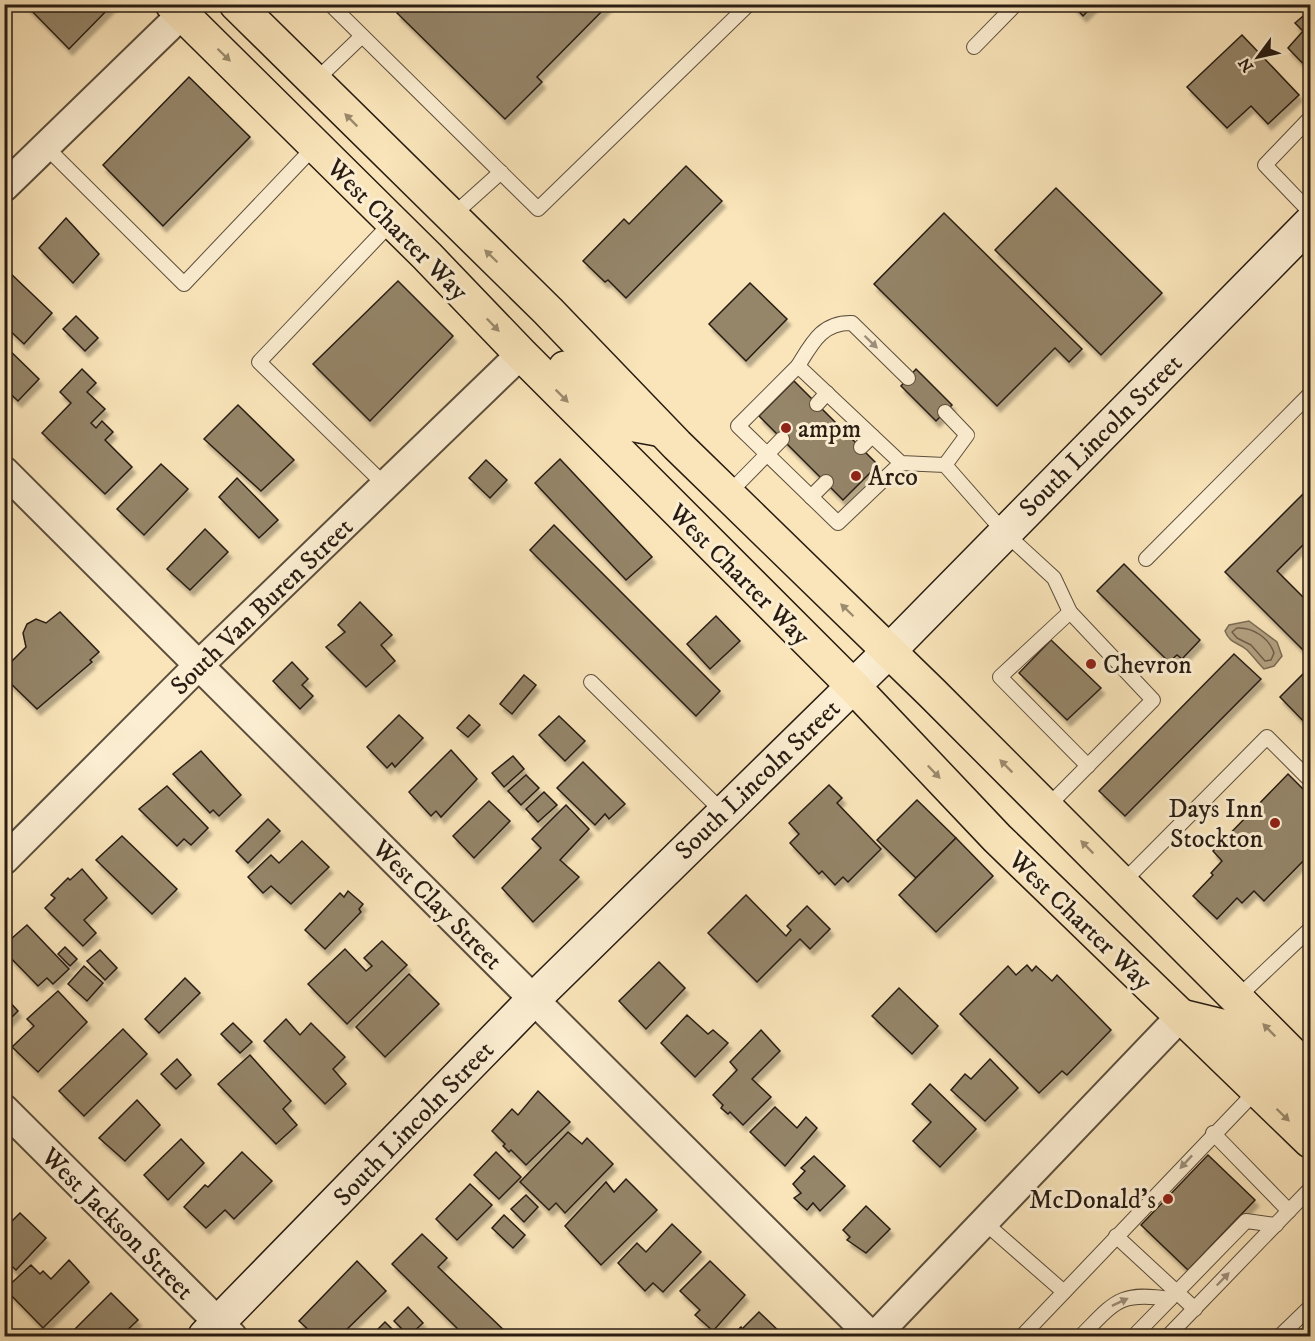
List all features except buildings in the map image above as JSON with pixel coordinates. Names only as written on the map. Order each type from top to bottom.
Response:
[{"type":"main road","name":"West Charter Way","points":[[236,4],[548,311],[661,429],[1047,807],[1311,1072]]},
{"type":"main road","points":[[177,10],[202,5],[292,89],[314,82]]},
{"type":"main road","name":"West Charter Way","points":[[177,10],[316,145],[852,687],[997,838],[1311,1142]]},
{"type":"main road","points":[[521,354],[550,354],[624,423],[661,429]]},
{"type":"main road","points":[[1181,1016],[1230,1028],[1311,1108]]},
{"type":"street","points":[[4,187],[46,147],[177,10]]},
{"type":"street","name":"South Lincoln Street","points":[[218,1332],[533,1000],[889,651],[1311,223]]},
{"type":"street","name":"South Van Buren Street","points":[[4,860],[199,665],[521,354]]},
{"type":"street","name":"West Clay Street","points":[[4,471],[873,1336]]},
{"type":"street","points":[[873,1336],[1181,1016]]},
{"type":"street","name":"West Jackson Street","points":[[4,1109],[218,1332]]},
{"type":"lane","points":[[330,4],[538,209],[749,4]]},
{"type":"lane","points":[[974,48],[1016,4]]},
{"type":"lane","points":[[314,82],[362,36]]},
{"type":"lane","points":[[1311,118],[1265,165],[1311,212]]},
{"type":"lane","points":[[46,147],[184,284],[316,145]]},
{"type":"lane","points":[[451,218],[501,172]]},
{"type":"lane","points":[[385,485],[258,362],[392,222]]},
{"type":"lane","points":[[901,463],[838,523],[738,426],[798,366],[816,337],[837,323],[852,323],[908,378]]},
{"type":"lane","points":[[798,366],[901,463],[945,465],[1004,532],[1054,578],[1070,612],[1153,700],[1047,807]]},
{"type":"lane","points":[[817,404],[827,393]]},
{"type":"lane","points":[[1146,559],[1311,394]]},
{"type":"lane","points":[[945,412],[967,435],[945,465]]},
{"type":"lane","points":[[861,447],[872,436]]},
{"type":"lane","points":[[728,494],[782,439]]},
{"type":"lane","points":[[812,497],[826,482]]},
{"type":"lane","points":[[1070,612],[1000,677],[1088,766]]},
{"type":"lane","points":[[591,682],[723,812]]},
{"type":"lane","points":[[1122,883],[1267,737],[1311,780]]},
{"type":"lane","points":[[1237,998],[1311,929]]},
{"type":"lane","points":[[1022,1336],[1213,1133],[1257,1090]]},
{"type":"lane","points":[[1213,1133],[1289,1211]]},
{"type":"lane","points":[[1168,1336],[1311,1189]]},
{"type":"lane","points":[[1134,1336],[1246,1221],[1276,1225]]},
{"type":"lane","points":[[984,1222],[1064,1292]]},
{"type":"lane","points":[[1116,1236],[1174,1295],[1195,1309]]},
{"type":"lane","points":[[1081,1336],[1116,1301],[1142,1294],[1174,1295]]},
{"type":"lane","points":[[1280,1336],[1311,1307]]},
{"type":"water","points":[[1249,621],[1277,642],[1282,656],[1274,666],[1264,669],[1244,647],[1232,641],[1227,635],[1225,631],[1229,625]]},
{"type":"place","name":"ampm","points":[[786,428]]},
{"type":"place","name":"Arco","points":[[856,476]]},
{"type":"place","name":"Chevron","points":[[1091,664]]},
{"type":"place","name":"Days Inn Stockton","points":[[1275,823]]},
{"type":"place","name":"McDonald's","points":[[1168,1199]]}]
